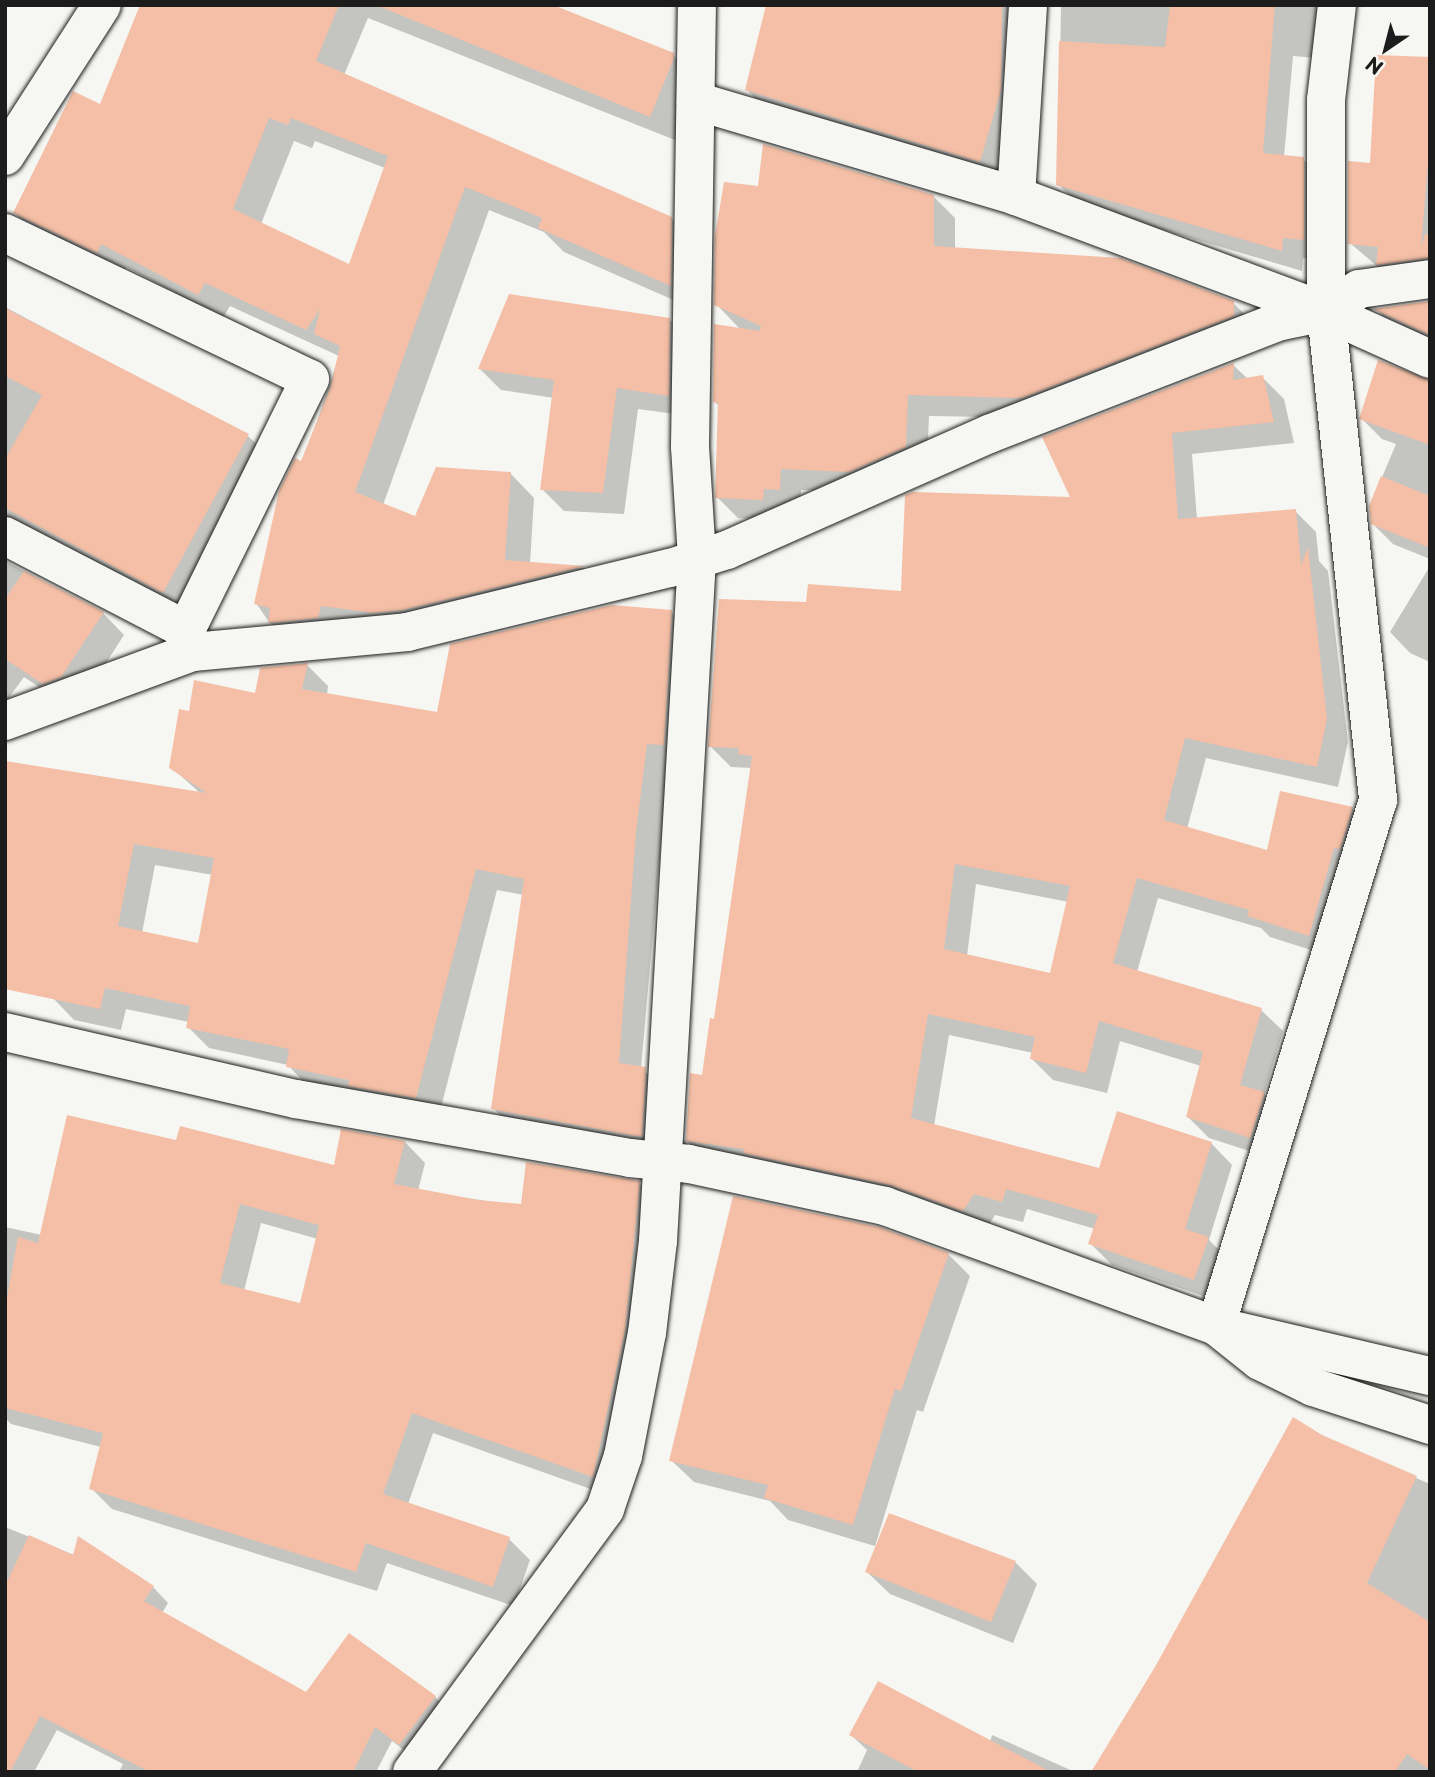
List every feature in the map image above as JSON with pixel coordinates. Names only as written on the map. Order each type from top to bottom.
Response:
[{"type":"street","points":[[5,156],[102,5]]},
{"type":"street","points":[[412,1772],[605,1509],[624,1455],[647,1333],[663,1162],[696,558],[690,446],[697,5]]},
{"type":"street","points":[[1016,196],[1028,5]]},
{"type":"street","points":[[1216,1326],[1378,800],[1326,312],[1326,100],[1337,5]]},
{"type":"street","points":[[696,101],[1016,196],[1326,312],[1430,359]]},
{"type":"street","points":[[5,233],[310,379],[190,641]]},
{"type":"street","points":[[5,721],[190,641],[407,632],[727,550],[989,433],[1282,321],[1326,312],[1359,289],[1430,279]]},
{"type":"street","points":[[5,536],[190,641]]},
{"type":"street","points":[[5,1032],[296,1099],[663,1162],[885,1206],[1216,1326],[1430,1376]]},
{"type":"street","points":[[1216,1326],[1260,1361],[1313,1387],[1430,1425]]},
{"type":"building","points":[[140,5],[339,5],[316,61],[672,217],[671,286],[538,228],[542,218],[465,187],[355,492],[415,516],[436,467],[511,472],[505,560],[585,566],[403,610],[375,613],[321,606],[318,618],[268,623],[270,608],[254,604],[279,491],[295,458],[301,461],[330,389],[340,346],[314,334],[320,309],[306,330],[205,283],[198,295],[101,244],[97,253],[13,213],[73,91],[100,104]],"holes":[[[269,118],[288,125],[291,118],[388,156],[349,264],[233,209]]]},
{"type":"building","points":[[376,5],[553,5],[674,53],[674,58],[650,117]]},
{"type":"building","points":[[766,5],[1002,5],[1001,90],[980,162],[745,90]]},
{"type":"building","points":[[1170,5],[1275,5],[1263,153],[1304,157],[1304,240],[1283,238],[1282,251],[1056,185],[1059,41],[1165,47]]},
{"type":"building","points":[[1376,55],[1430,57],[1429,151],[1421,247],[1425,234],[1430,235],[1430,258],[1376,265],[1378,247],[1348,244],[1348,161],[1370,163]]},
{"type":"building","points":[[763,144],[934,195],[934,246],[1120,258],[1234,301],[1234,316],[1022,398],[908,395],[906,447],[849,472],[781,469],[780,490],[764,489],[763,500],[715,498],[718,403],[713,402],[714,324],[760,331],[761,326],[714,305],[715,236],[724,182],[758,186]]},
{"type":"building","points":[[509,294],[670,318],[669,396],[617,388],[603,493],[540,490],[554,380],[478,369]]},
{"type":"building","points":[[1430,301],[1430,335],[1373,309]]},
{"type":"building","points":[[5,308],[249,434],[163,593],[5,508],[5,459],[42,395],[5,376]]},
{"type":"building","points":[[1378,360],[1430,380],[1430,445],[1359,419]]},
{"type":"building","points":[[1234,363],[1233,380],[1263,375],[1274,422],[1172,433],[1178,519],[1296,509],[1301,565],[1308,547],[1327,719],[1317,767],[1185,738],[1164,820],[1267,850],[1280,791],[1353,807],[1340,849],[1334,848],[1309,936],[1247,916],[1249,910],[1137,878],[1113,963],[1262,1008],[1240,1085],[1265,1092],[1250,1138],[1186,1117],[1203,1052],[1099,1021],[1086,1073],[1030,1059],[1035,1037],[928,1014],[911,1118],[1099,1168],[1117,1111],[1212,1142],[1185,1229],[1209,1237],[1194,1280],[1088,1244],[1098,1215],[1006,1189],[1002,1202],[974,1194],[963,1211],[890,1185],[743,1153],[744,1149],[686,1141],[690,1073],[702,1075],[710,1018],[714,1019],[752,756],[738,754],[739,748],[708,747],[719,599],[806,602],[808,584],[901,591],[905,495],[913,492],[1070,497],[1042,437]],"holes":[[[955,864],[1070,886],[1050,973],[944,949]]]},
{"type":"building","points":[[1381,476],[1430,496],[1430,548],[1371,524],[1369,506]]},
{"type":"building","points":[[24,571],[104,612],[61,677],[43,684],[5,659],[5,599]]},
{"type":"building","points":[[612,605],[672,610],[664,745],[647,744],[636,832],[619,1063],[646,1067],[642,1137],[491,1109],[524,879],[476,869],[416,1098],[348,1086],[349,1080],[286,1067],[289,1049],[186,1028],[190,1006],[105,988],[100,1009],[5,989],[5,761],[207,793],[169,768],[179,709],[189,711],[194,680],[255,693],[260,668],[308,663],[302,689],[437,712],[450,644]],"holes":[[[134,844],[214,858],[198,943],[118,926]]]},
{"type":"building","points":[[67,1115],[176,1140],[180,1126],[334,1165],[341,1129],[405,1141],[394,1184],[478,1200],[521,1204],[526,1162],[640,1181],[625,1330],[593,1477],[412,1413],[383,1494],[510,1537],[493,1587],[366,1543],[356,1572],[89,1489],[103,1433],[5,1408],[5,1309],[18,1237],[38,1243]],"holes":[[[240,1204],[319,1225],[300,1303],[220,1283]]]},
{"type":"building","points":[[733,1196],[879,1227],[949,1253],[901,1391],[895,1389],[853,1525],[764,1498],[768,1485],[669,1461]]},
{"type":"building","points":[[1293,1417],[1322,1435],[1417,1476],[1367,1583],[1430,1622],[1430,1770],[1407,1754],[1395,1772],[1091,1772],[1155,1667]]},
{"type":"building","points":[[889,1513],[1016,1561],[991,1622],[865,1572]]},
{"type":"building","points":[[29,1535],[73,1555],[78,1536],[154,1586],[144,1601],[306,1692],[349,1633],[436,1696],[399,1745],[375,1727],[353,1772],[150,1772],[40,1716],[10,1772],[5,1772],[5,1586]]},
{"type":"building","points":[[878,1681],[1051,1772],[918,1772],[849,1735]]}]
